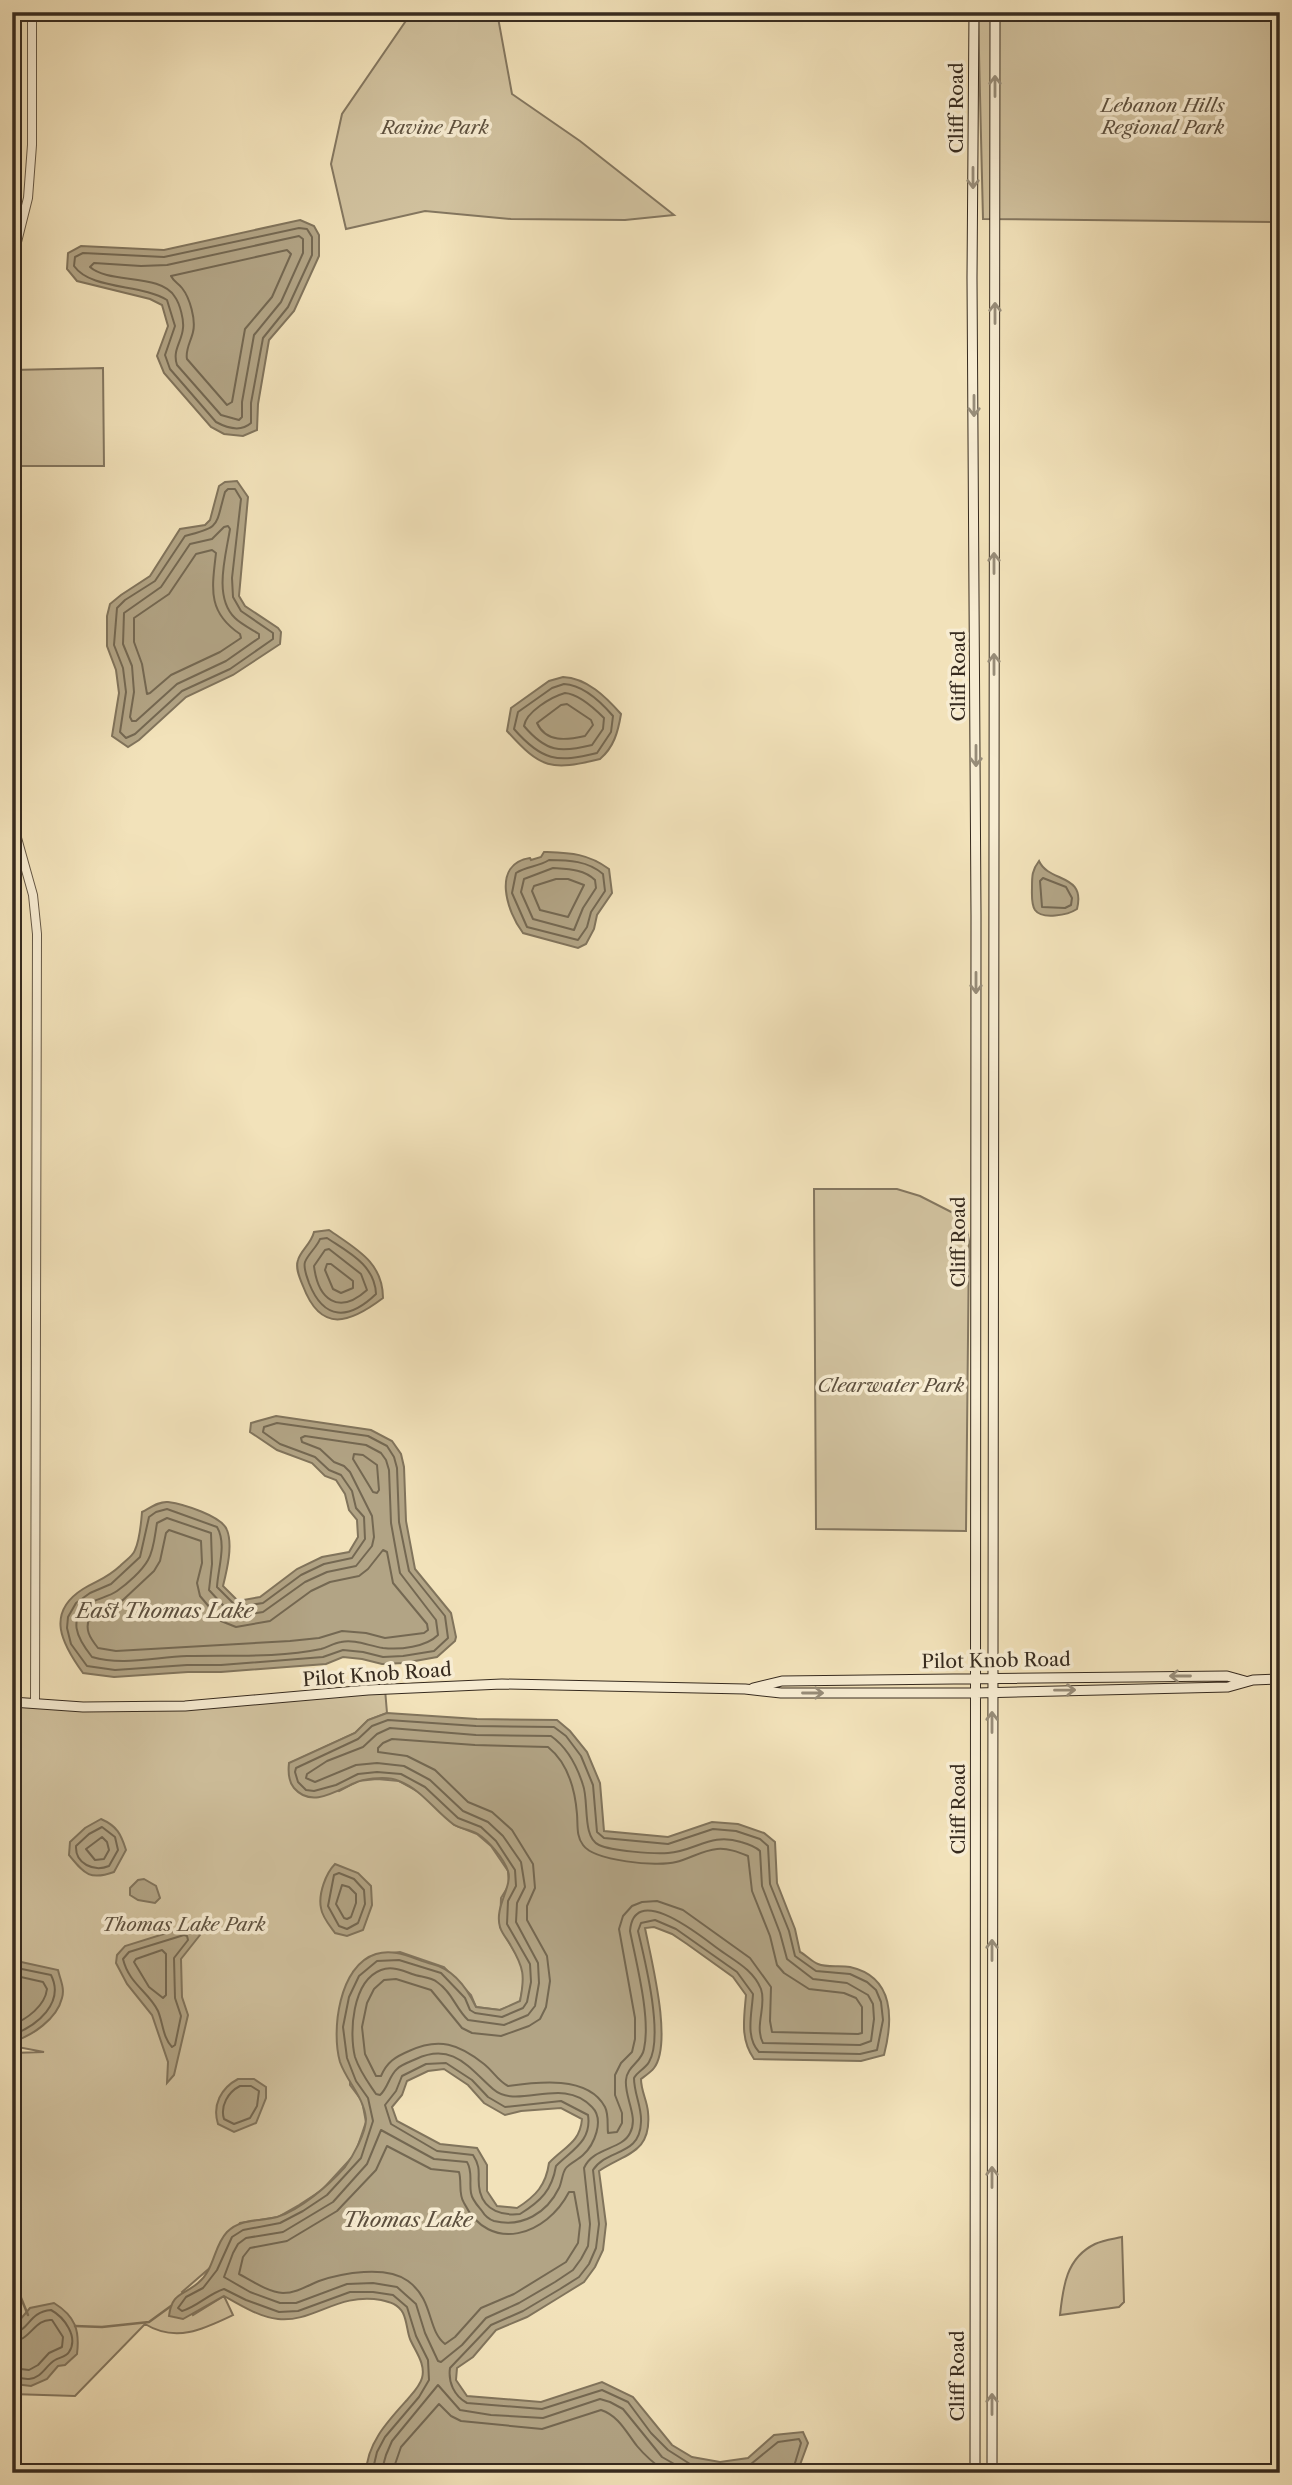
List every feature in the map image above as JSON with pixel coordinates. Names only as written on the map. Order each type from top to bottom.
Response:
[{"type":"main road","name":"Cliff Road","points":[[974,12],[972,278],[976,915],[975,2473]]},
{"type":"main road","name":"Cliff Road","points":[[992,2473],[995,12]]},
{"type":"main road","name":"Pilot Knob Road","points":[[745,1689],[782,1681],[992,1677],[1227,1676],[1248,1682]]},
{"type":"main road","name":"Pilot Knob Road","points":[[12,1702],[83,1707],[185,1706],[368,1690],[502,1684],[745,1689],[781,1693],[976,1693],[1228,1687],[1280,1679]]},
{"type":"street","points":[[12,262],[28,198],[32,145],[32,12]]},
{"type":"street","points":[[12,820],[31,884],[37,934],[35,1703]]},
{"type":"green space","name":"Ravine Park","points":[[412,12],[497,12],[512,94],[580,141],[674,215],[625,220],[511,219],[425,211],[346,229],[331,164],[342,114]]},
{"type":"green space","name":"Lebanon Hills Regional Park","points":[[978,12],[1280,12],[1280,222],[983,219]]},
{"type":"green space","points":[[103,368],[104,466],[12,466],[12,370]]},
{"type":"green space","name":"Clearwater Park","points":[[814,1189],[897,1189],[920,1196],[965,1219],[969,1241],[966,1531],[816,1529]]},
{"type":"green space","name":"Thomas Lake Park","points":[[385,1689],[387,1713],[368,1720],[355,1733],[290,1763],[339,1791],[358,1781],[399,1781],[421,1793],[454,1825],[477,1834],[491,1846],[508,1871],[509,1885],[501,1898],[500,1927],[523,1966],[524,1981],[520,2002],[500,2010],[476,2007],[471,1995],[444,1967],[400,1952],[374,1955],[353,1972],[350,2085],[362,2101],[366,2122],[355,2154],[322,2190],[299,2205],[278,2217],[240,2223],[212,2266],[182,2292],[193,2315],[224,2296],[233,2315],[190,2332],[168,2333],[145,2324],[75,2396],[12,2394],[12,2319],[21,2302],[14,2311],[12,2053],[44,2052],[12,2046],[12,1702],[111,1707]]},
{"type":"green space","points":[[1122,2237],[1124,2302],[1119,2307],[1060,2315],[1068,2274],[1078,2257],[1095,2244]]},
{"type":"water","points":[[300,220],[314,226],[319,235],[319,256],[294,311],[269,340],[258,404],[257,430],[243,436],[224,434],[211,427],[164,373],[157,356],[168,326],[162,305],[150,299],[77,281],[67,269],[68,253],[81,246],[164,250]]},
{"type":"water","points":[[237,481],[248,497],[239,596],[245,606],[278,628],[281,632],[280,644],[233,675],[186,697],[128,747],[112,736],[119,693],[116,670],[107,646],[107,616],[110,604],[150,576],[180,529],[205,525],[210,520],[219,486],[225,482]]},
{"type":"water","points":[[563,677],[588,685],[621,714],[615,739],[600,759],[570,765],[548,764],[529,753],[507,731],[511,708],[549,681]]},
{"type":"water","points":[[544,852],[586,857],[609,869],[612,893],[597,915],[594,929],[586,944],[578,948],[523,933],[508,902],[506,879],[510,869],[518,862],[541,857]]},
{"type":"water","points":[[1039,861],[1050,873],[1072,884],[1076,889],[1077,909],[1062,915],[1049,916],[1035,910],[1032,876]]},
{"type":"water","points":[[329,1230],[366,1258],[373,1266],[382,1286],[383,1298],[348,1318],[337,1319],[318,1312],[310,1301],[297,1270],[299,1256],[314,1232]]},
{"type":"water","name":"East Thomas Lake","points":[[276,1416],[371,1430],[392,1441],[401,1454],[404,1467],[406,1521],[415,1569],[451,1613],[455,1641],[437,1657],[404,1663],[382,1664],[343,1657],[326,1664],[221,1672],[114,1677],[83,1673],[64,1640],[61,1618],[64,1608],[71,1598],[110,1574],[133,1554],[137,1546],[142,1512],[155,1505],[168,1502],[183,1505],[224,1525],[229,1536],[229,1550],[223,1586],[238,1601],[260,1597],[297,1569],[322,1557],[349,1552],[358,1537],[357,1520],[349,1510],[345,1494],[336,1480],[325,1476],[312,1463],[277,1450],[250,1432],[251,1423]]},
{"type":"water","name":"Thomas Lake","points":[[387,1713],[477,1719],[557,1720],[587,1752],[600,1783],[604,1831],[668,1837],[712,1822],[738,1824],[764,1833],[775,1842],[777,1883],[795,1929],[800,1952],[822,1965],[850,1967],[865,1972],[876,1980],[883,1990],[889,2014],[884,2055],[861,2061],[754,2059],[745,2036],[746,1995],[733,1977],[672,1934],[654,1927],[645,1928],[659,2000],[659,2056],[654,2068],[641,2079],[648,2112],[646,2136],[635,2150],[599,2171],[606,2224],[603,2250],[584,2282],[527,2317],[496,2330],[473,2357],[457,2368],[456,2380],[467,2396],[541,2402],[602,2382],[633,2397],[672,2445],[692,2457],[720,2462],[748,2458],[774,2435],[803,2432],[808,2443],[797,2473],[366,2473],[374,2442],[416,2390],[423,2373],[399,2307],[381,2300],[352,2300],[303,2317],[278,2319],[257,2313],[224,2296],[183,2319],[169,2316],[176,2298],[204,2277],[227,2232],[244,2222],[286,2214],[304,2203],[345,2167],[355,2151],[364,2131],[365,2111],[340,2062],[337,2034],[341,2000],[346,1985],[363,1961],[376,1954],[391,1952],[440,1967],[458,1980],[476,2007],[500,2010],[520,2001],[523,1985],[521,1966],[501,1930],[499,1919],[508,1883],[508,1871],[487,1841],[475,1832],[453,1824],[414,1790],[395,1779],[361,1781],[317,1797],[301,1794],[292,1785],[289,1763],[355,1733],[368,1720]],"holes":[[[444,2069],[468,2085],[484,2103],[505,2115],[561,2108],[582,2119],[575,2139],[549,2163],[539,2189],[517,2208],[497,2206],[487,2191],[487,2165],[477,2148],[440,2144],[397,2121],[392,2107],[402,2095],[407,2081],[428,2071]]]},
{"type":"water","points":[[101,1819],[118,1831],[126,1850],[114,1872],[99,1876],[83,1871],[69,1855],[70,1842],[85,1828]]},
{"type":"water","points":[[335,1864],[358,1873],[371,1886],[372,1905],[363,1930],[347,1936],[335,1933],[321,1908],[324,1884]]},
{"type":"water","points":[[144,1879],[156,1886],[160,1898],[155,1903],[138,1900],[130,1895],[130,1888],[138,1880]]},
{"type":"water","points":[[186,1927],[197,1929],[200,1935],[181,1959],[182,1997],[188,2015],[174,2075],[167,2083],[168,2062],[152,2015],[127,1984],[116,1963],[117,1955],[125,1946]]},
{"type":"water","points":[[12,1960],[58,1970],[63,1991],[59,2006],[49,2020],[28,2036],[12,2042]]},
{"type":"water","points":[[238,2079],[254,2079],[266,2087],[266,2098],[256,2123],[234,2132],[218,2124],[216,2110],[223,2092]]},
{"type":"water","points":[[54,2303],[67,2313],[74,2324],[78,2338],[77,2354],[65,2365],[58,2366],[47,2379],[31,2386],[15,2384],[12,2372],[12,2329],[30,2308]]},
{"type":"waterway","points":[[12,2276],[28,2315]]},
{"type":"waterway","points":[[75,2326],[102,2327],[149,2322],[171,2306]]}]
